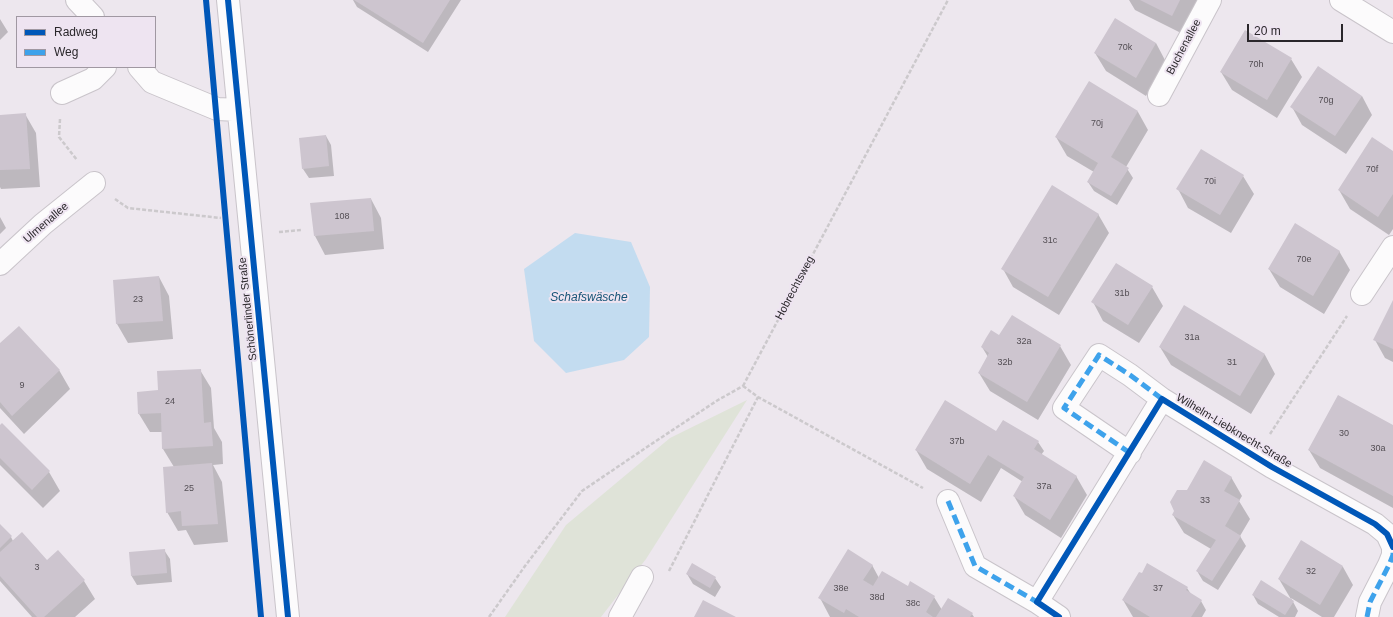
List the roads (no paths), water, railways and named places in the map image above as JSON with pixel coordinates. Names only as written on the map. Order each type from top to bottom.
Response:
[{"type":"street","points":[[77,0],[92,16]]},
{"type":"street","name":"Schönerlinder Straße","points":[[228,0],[288,617]]},
{"type":"street","name":"Buchenallee","points":[[1159,95],[1210,0]]},
{"type":"street","points":[[1340,0],[1393,32]]},
{"type":"street","points":[[62,93],[93,79],[104,68]]},
{"type":"street","points":[[140,68],[152,82],[216,109],[239,110]]},
{"type":"street","name":"Ulmenallee","points":[[0,264],[43,224],[94,183]]},
{"type":"street","points":[[1362,294],[1393,247]]},
{"type":"street","name":"Wilhelm-Liebknecht-Straße","points":[[1130,453],[1064,408],[1099,355],[1130,375],[1162,399],[1255,456],[1375,524],[1387,534],[1393,548],[1393,555],[1370,602],[1367,617]]},
{"type":"street","name":"Wilhelm-Liebknecht-Straße","points":[[1037,602],[1162,399]]},
{"type":"street","points":[[948,501],[975,566],[1037,602],[1059,617]]},
{"type":"street","points":[[620,617],[642,576]]},
{"type":"water","name":"Schafswäsche","points":[[575,233],[631,242],[650,287],[649,337],[624,360],[566,373],[534,341],[524,269]]}]
